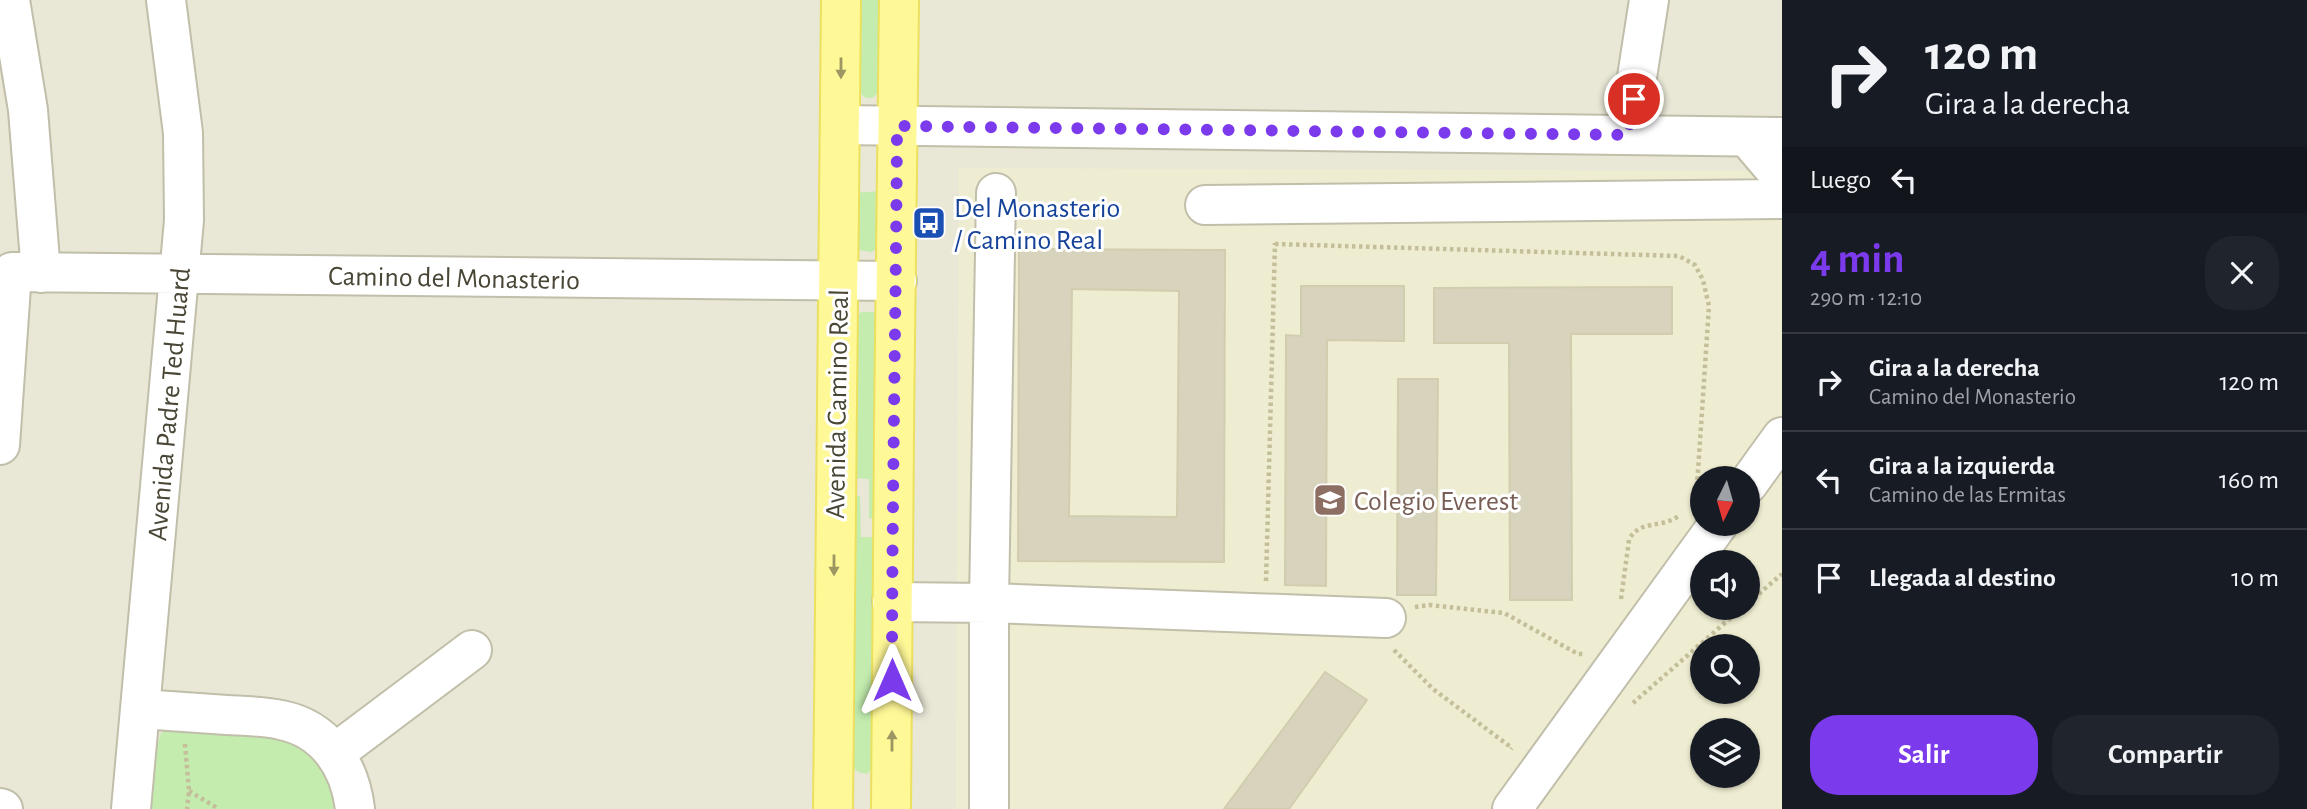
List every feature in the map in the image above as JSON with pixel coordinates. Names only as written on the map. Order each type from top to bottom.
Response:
[{"type":"main road","name":"Avenida Camino Real","points":[[833,809],[841,0]]},
{"type":"main road","name":"Avenida Camino Real","points":[[891,809],[891,526],[897,281],[899,0]]},
{"type":"street","points":[[0,445],[27,273],[28,110],[10,0]]},
{"type":"street","name":"Avenida Padre Ted Huard","points":[[131,809],[184,209],[183,133],[166,0]]},
{"type":"street","points":[[1628,135],[1649,0]]},
{"type":"street","points":[[840,125],[1764,137],[1782,178]]},
{"type":"street","points":[[989,809],[989,603],[996,192]]},
{"type":"street","points":[[1205,205],[1782,199]]},
{"type":"street","name":"Camino del Monasterio","points":[[27,273],[897,281]]},
{"type":"street","points":[[1760,467],[1782,437]]},
{"type":"street","points":[[1512,809],[1690,535]]},
{"type":"street","points":[[892,602],[989,603],[1386,618]]},
{"type":"street","points":[[335,753],[472,650]]},
{"type":"street","points":[[141,709],[280,719],[307,729],[335,753],[346,771],[353,791],[355,809]]},
{"type":"path","points":[[1265,613],[1276,204]]},
{"type":"path","points":[[1275,244],[1679,256],[1695,265],[1703,281],[1709,306],[1698,466]]},
{"type":"path","points":[[1619,607],[1632,533],[1642,526],[1672,521],[1685,509]]},
{"type":"path","points":[[1760,592],[1782,573]]},
{"type":"path","points":[[1505,758],[1512,748],[1433,689],[1394,652],[1386,618],[1429,605],[1504,613],[1578,654],[1593,651]]},
{"type":"path","points":[[181,712],[189,791],[187,809]]},
{"type":"path","points":[[189,791],[219,809]]},
{"type":"shaded area","points":[[0,0],[1782,0],[1782,809],[0,809]]},
{"type":"shaded area","name":"Colegio Everest","points":[[959,168],[1782,171],[1782,809],[956,809]]},
{"type":"green space","points":[[858,0],[881,0],[881,91],[872,98],[866,98],[857,91]]},
{"type":"green space","points":[[880,191],[880,245],[872,252],[859,250],[856,244],[855,193]]},
{"type":"green space","points":[[861,312],[873,312],[880,319],[877,519],[869,518],[869,479],[854,478],[855,318]]},
{"type":"green space","points":[[853,496],[860,496],[861,537],[877,537],[874,767],[867,774],[858,772],[852,766]]},
{"type":"green space","points":[[175,724],[262,730],[302,743],[319,755],[333,772],[338,785],[341,809],[149,809],[154,756],[161,733]]},
{"type":"building","points":[[1019,249],[1225,250],[1224,562],[1018,561]],"holes":[[[1072,289],[1179,291],[1177,517],[1069,516]]]},
{"type":"building","points":[[1301,286],[1404,286],[1404,341],[1327,340],[1326,586],[1285,585],[1286,335],[1301,336]]},
{"type":"building","points":[[1672,287],[1672,334],[1571,334],[1572,600],[1510,600],[1509,343],[1434,343],[1434,288]]},
{"type":"building","points":[[1398,379],[1438,379],[1436,595],[1397,595]]},
{"type":"building","points":[[1325,672],[1367,700],[1289,809],[1224,809]]},
{"type":"place","name":"Del Monasterio / Camino Real","points":[[929,223]]},
{"type":"place","name":"Colegio Everest","points":[[1330,500]]},
{"type":"route","points":[[892,680],[891,526],[897,281],[897,126],[1628,135],[1634,99]]}]
